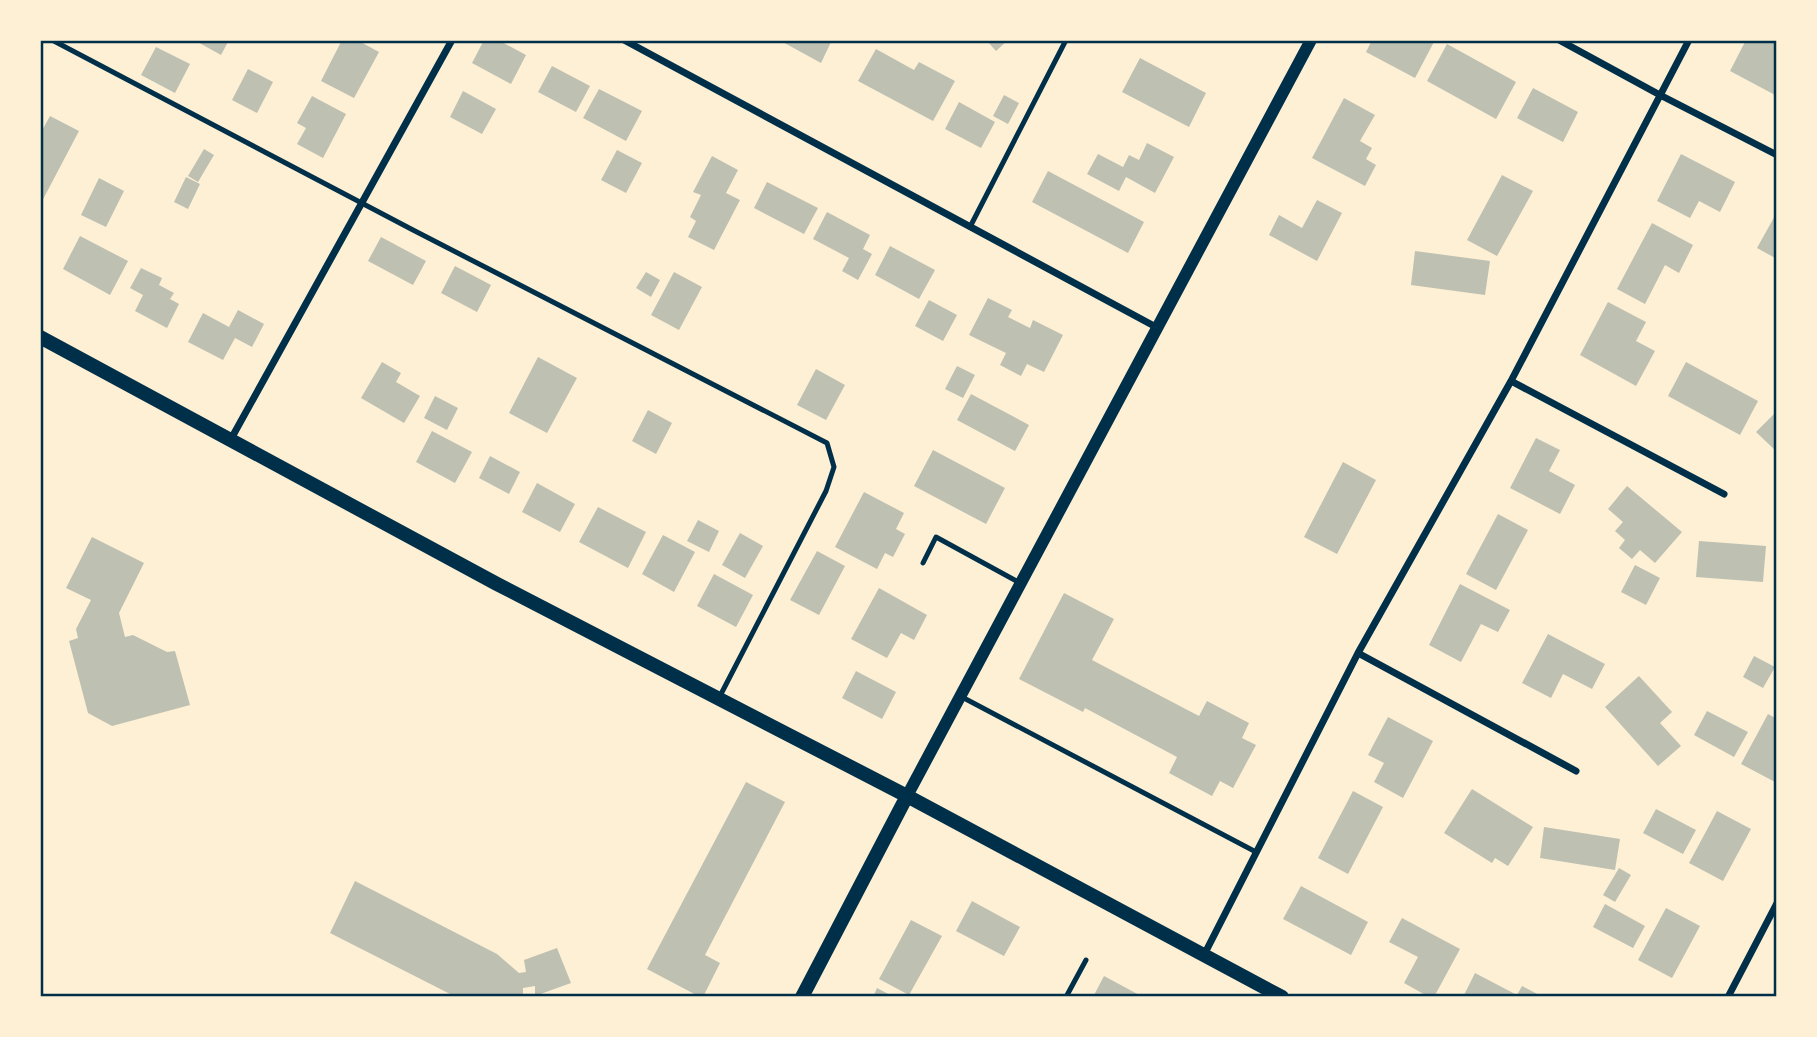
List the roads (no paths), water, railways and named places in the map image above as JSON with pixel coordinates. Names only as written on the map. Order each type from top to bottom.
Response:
[{"type":"main road","points":[[40,337],[497,584],[907,796],[1282,997]]},
{"type":"main road","points":[[802,997],[907,796]]},
{"type":"street","points":[[231,439],[452,40]]},
{"type":"street","points":[[624,40],[1156,327]]},
{"type":"street","points":[[907,796],[1311,40]]},
{"type":"street","points":[[1559,40],[1777,155]]},
{"type":"street","points":[[1203,955],[1358,653],[1511,381],[1689,40]]},
{"type":"street","points":[[1511,381],[1724,494]]},
{"type":"street","points":[[1358,653],[1576,771]]},
{"type":"street","points":[[1728,997],[1777,903]]},
{"type":"lane","points":[[52,40],[827,443],[834,467],[826,491],[718,699]]},
{"type":"lane","points":[[970,227],[1066,40]]},
{"type":"lane","points":[[923,563],[936,537],[1020,583]]},
{"type":"lane","points":[[960,696],[1256,852]]},
{"type":"lane","points":[[1066,997],[1086,960]]}]
